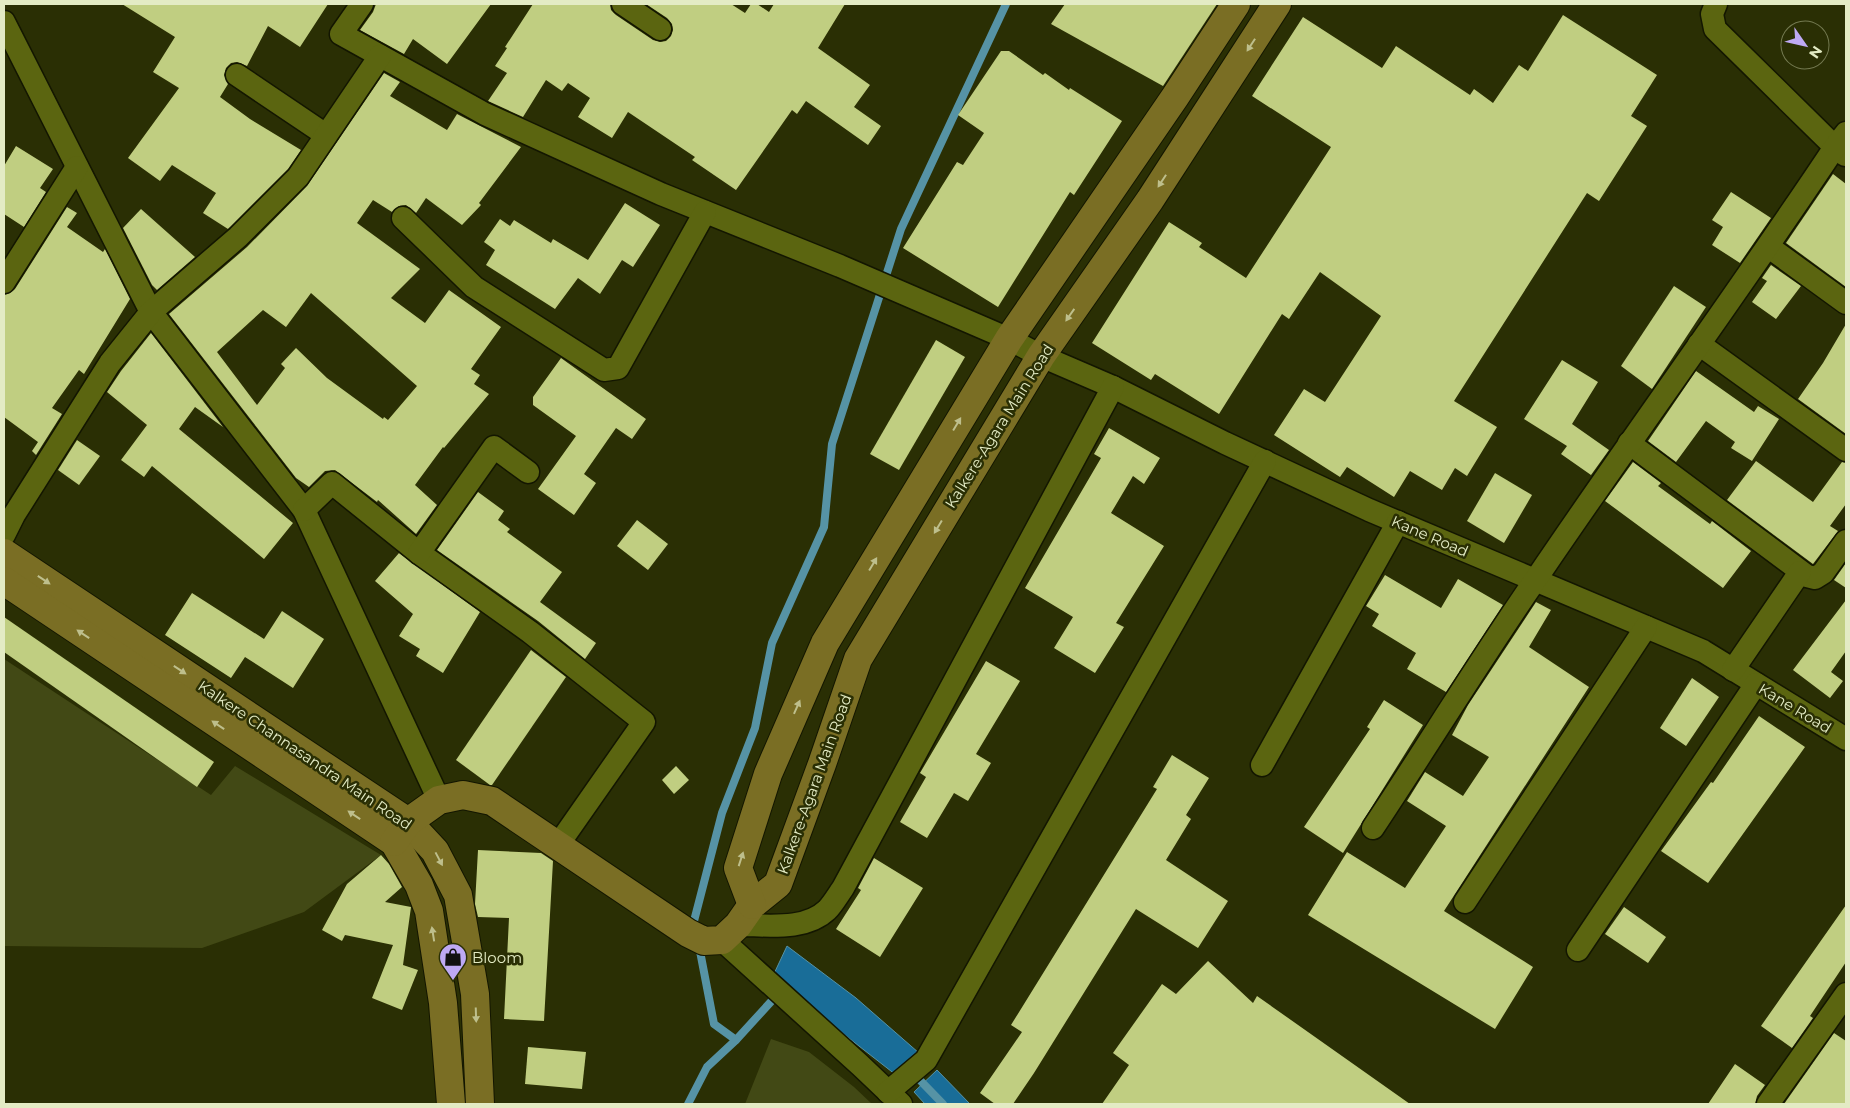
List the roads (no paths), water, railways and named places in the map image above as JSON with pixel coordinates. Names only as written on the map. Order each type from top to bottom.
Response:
[{"type":"street","name":"Kane Road","points":[[362,4],[340,34],[485,114],[652,190],[840,266],[1009,339],[1041,356],[1113,387],[1265,461],[1398,522],[1703,651],[1846,739]]},
{"type":"street","points":[[622,4],[660,29]]},
{"type":"street","points":[[721,929],[768,774],[825,643],[1009,339],[1175,97],[1236,4]]},
{"type":"street","name":"Kalkere-Agara Main Road","points":[[721,929],[778,884],[858,659],[1041,356],[1150,200],[1278,4]]},
{"type":"street","points":[[1373,828],[1535,580],[1699,344],[1842,145],[1715,29],[1712,14],[1716,4]]},
{"type":"street","points":[[4,22],[151,312],[304,510],[439,800]]},
{"type":"street","points":[[4,534],[14,515],[110,363],[151,312],[238,237],[298,177],[380,56]]},
{"type":"street","points":[[238,75],[326,134]]},
{"type":"street","points":[[4,282],[77,167]]},
{"type":"street","points":[[403,218],[474,287],[604,370],[618,368],[705,212]]},
{"type":"street","points":[[1769,247],[1846,303]]},
{"type":"street","points":[[1699,344],[1846,450]]},
{"type":"street","points":[[721,929],[788,925],[813,921],[828,909],[843,888],[1113,387]]},
{"type":"street","points":[[1630,443],[1800,572],[1815,578],[1822,573],[1846,541]]},
{"type":"street","points":[[419,553],[494,447],[528,472]]},
{"type":"street","points":[[451,1104],[443,1003],[429,911],[401,832],[439,800],[463,795],[492,801],[558,845],[721,929],[860,1065],[898,1092],[926,1060],[1265,461]]},
{"type":"street","points":[[304,510],[332,483],[419,553],[530,632],[644,722],[558,845]]},
{"type":"street","points":[[1262,766],[1398,522]]},
{"type":"street","name":"Kalkere Channasandra Main Road","points":[[4,553],[401,832]]},
{"type":"street","points":[[1733,670],[1800,572]]},
{"type":"street","name":"Kalkere Channasandra Main Road","points":[[4,581],[401,832],[435,851],[458,895],[475,994],[480,1104]]},
{"type":"street","points":[[1465,902],[1646,627]]},
{"type":"street","points":[[1578,950],[1756,684]]},
{"type":"street","points":[[1768,1104],[1846,994]]},
{"type":"water","points":[[787,946],[856,998],[919,1053],[896,1075],[772,978]]},
{"type":"water","points":[[937,1070],[970,1104],[925,1104],[914,1092]]},
{"type":"waterway","points":[[696,930],[694,921],[722,813],[755,728],[772,643],[824,527],[832,444],[901,229],[1006,4]]},
{"type":"waterway","points":[[699,946],[714,1024],[736,1040]]},
{"type":"waterway","points":[[688,1104],[707,1067],[736,1040],[778,994]]},
{"type":"waterway","points":[[913,1073],[943,1104]]},
{"type":"place","name":"Bloom","points":[[453,981]]}]
